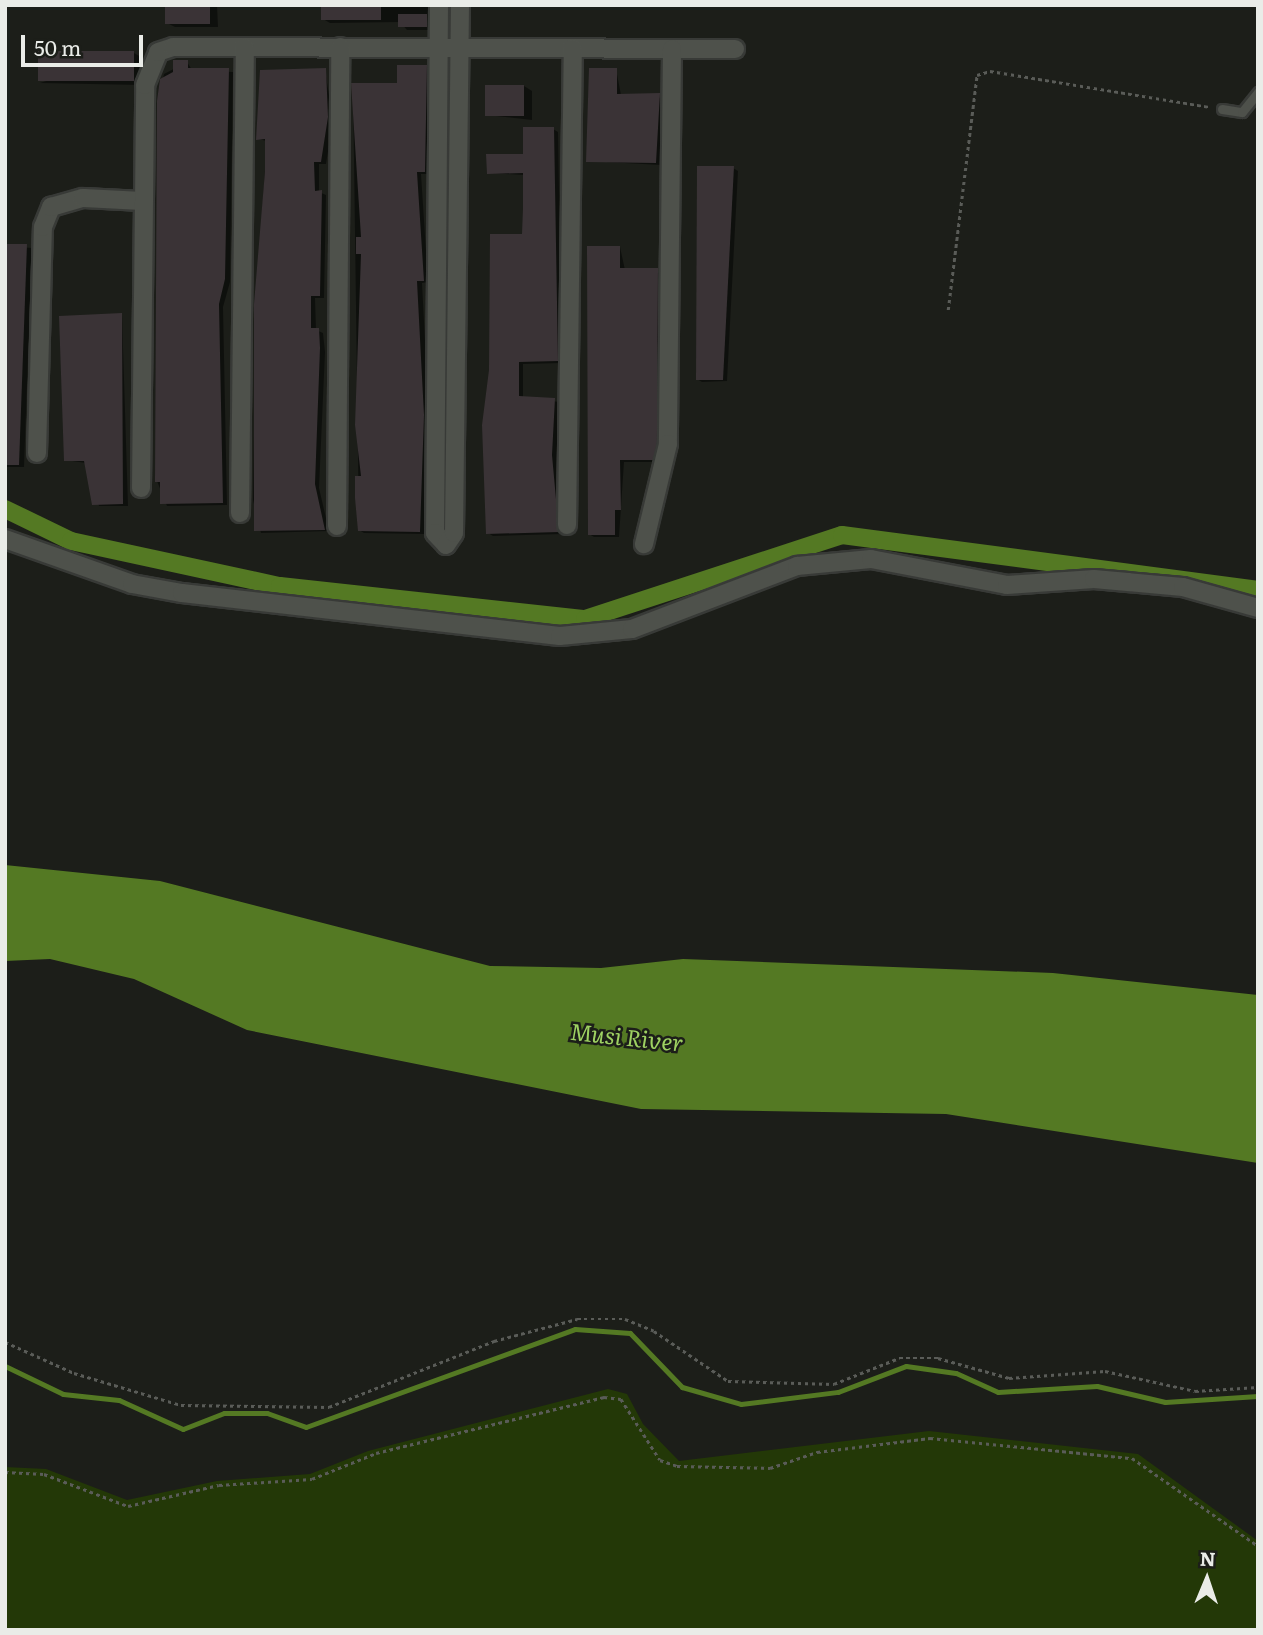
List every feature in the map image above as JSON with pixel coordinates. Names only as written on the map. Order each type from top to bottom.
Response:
[{"type":"street","points":[[439,5],[435,533],[446,545],[454,533],[460,5]]},
{"type":"street","points":[[141,488],[143,201],[149,63],[173,47],[735,50]]},
{"type":"street","points":[[240,513],[244,47]]},
{"type":"street","points":[[337,526],[340,47]]},
{"type":"street","points":[[567,525],[573,48]]},
{"type":"street","points":[[644,544],[668,444],[673,49]]},
{"type":"street","points":[[37,453],[43,227],[51,207],[75,198],[143,201]]},
{"type":"street","points":[[5,539],[132,584],[183,593],[560,636],[632,629],[797,566],[871,559],[1007,585],[1094,579],[1183,587],[1258,608]]},
{"type":"lane","points":[[1222,109],[1242,112],[1258,92]]},
{"type":"path","points":[[948,310],[977,75],[990,71],[1222,109]]},
{"type":"path","points":[[5,1342],[74,1373],[200,1406],[330,1407],[494,1340],[577,1319],[625,1320],[654,1331],[728,1381],[834,1384],[900,1358],[938,1358],[1009,1378],[1105,1371],[1195,1391],[1258,1387]]},
{"type":"path","points":[[5,1472],[44,1474],[128,1506],[219,1485],[312,1479],[376,1452],[604,1397],[621,1399],[660,1460],[677,1466],[770,1468],[817,1451],[930,1438],[1132,1458],[1258,1546]]},
{"type":"shaded area","points":[[608,1389],[627,1394],[643,1424],[679,1461],[929,1431],[1138,1454],[1258,1541],[1258,1630],[5,1630],[5,1467],[46,1469],[127,1500],[217,1481],[310,1474],[368,1451]]},
{"type":"water","name":"Musi River","points":[[5,865],[160,881],[490,966],[601,968],[683,959],[1053,973],[1258,995],[1258,1163],[946,1114],[641,1109],[247,1030],[134,979],[50,959],[5,961]]},
{"type":"building","points":[[165,5],[210,5],[210,24],[165,24]]},
{"type":"building","points":[[321,5],[381,5],[381,20],[321,20]]},
{"type":"building","points":[[398,14],[427,14],[427,27],[398,27]]},
{"type":"building","points":[[38,51],[134,51],[134,81],[38,81]]},
{"type":"building","points":[[173,60],[188,60],[188,68],[229,68],[225,279],[219,304],[223,503],[160,504],[160,482],[155,482],[157,101],[160,79],[173,72]]},
{"type":"building","points":[[397,65],[427,65],[425,172],[417,172],[424,281],[417,281],[424,415],[420,532],[358,531],[355,476],[361,476],[355,425],[361,254],[356,254],[356,237],[361,237],[351,83],[397,83]]},
{"type":"building","points":[[326,68],[328,117],[321,162],[314,162],[315,191],[322,190],[320,296],[311,296],[311,328],[319,328],[320,348],[315,484],[325,530],[254,531],[254,304],[265,171],[265,139],[256,140],[260,70]]},
{"type":"building","points":[[589,68],[617,68],[617,94],[660,93],[656,163],[586,162]]},
{"type":"building","points":[[485,85],[524,85],[524,116],[485,116]]},
{"type":"building","points":[[523,127],[554,127],[558,361],[519,362],[519,396],[555,398],[552,455],[559,532],[486,534],[482,425],[489,370],[490,234],[522,234],[523,173],[487,174],[486,154],[523,154]]},
{"type":"building","points":[[697,166],[734,166],[723,380],[696,380]]},
{"type":"building","points":[[5,244],[27,244],[19,465],[5,465]]},
{"type":"building","points":[[587,246],[620,246],[620,268],[658,268],[657,443],[653,460],[620,460],[621,510],[615,510],[615,535],[588,535]]},
{"type":"building","points":[[122,313],[123,504],[92,505],[84,461],[64,461],[59,316]]},
{"type":"waterway","points":[[5,509],[71,541],[280,586],[585,619],[842,535],[1258,590]]},
{"type":"waterway","points":[[5,1366],[63,1394],[119,1400],[183,1429],[224,1413],[267,1413],[306,1427],[575,1329],[630,1333],[682,1387],[741,1404],[838,1392],[906,1366],[956,1373],[998,1392],[1097,1386],[1165,1402],[1258,1396]]}]
